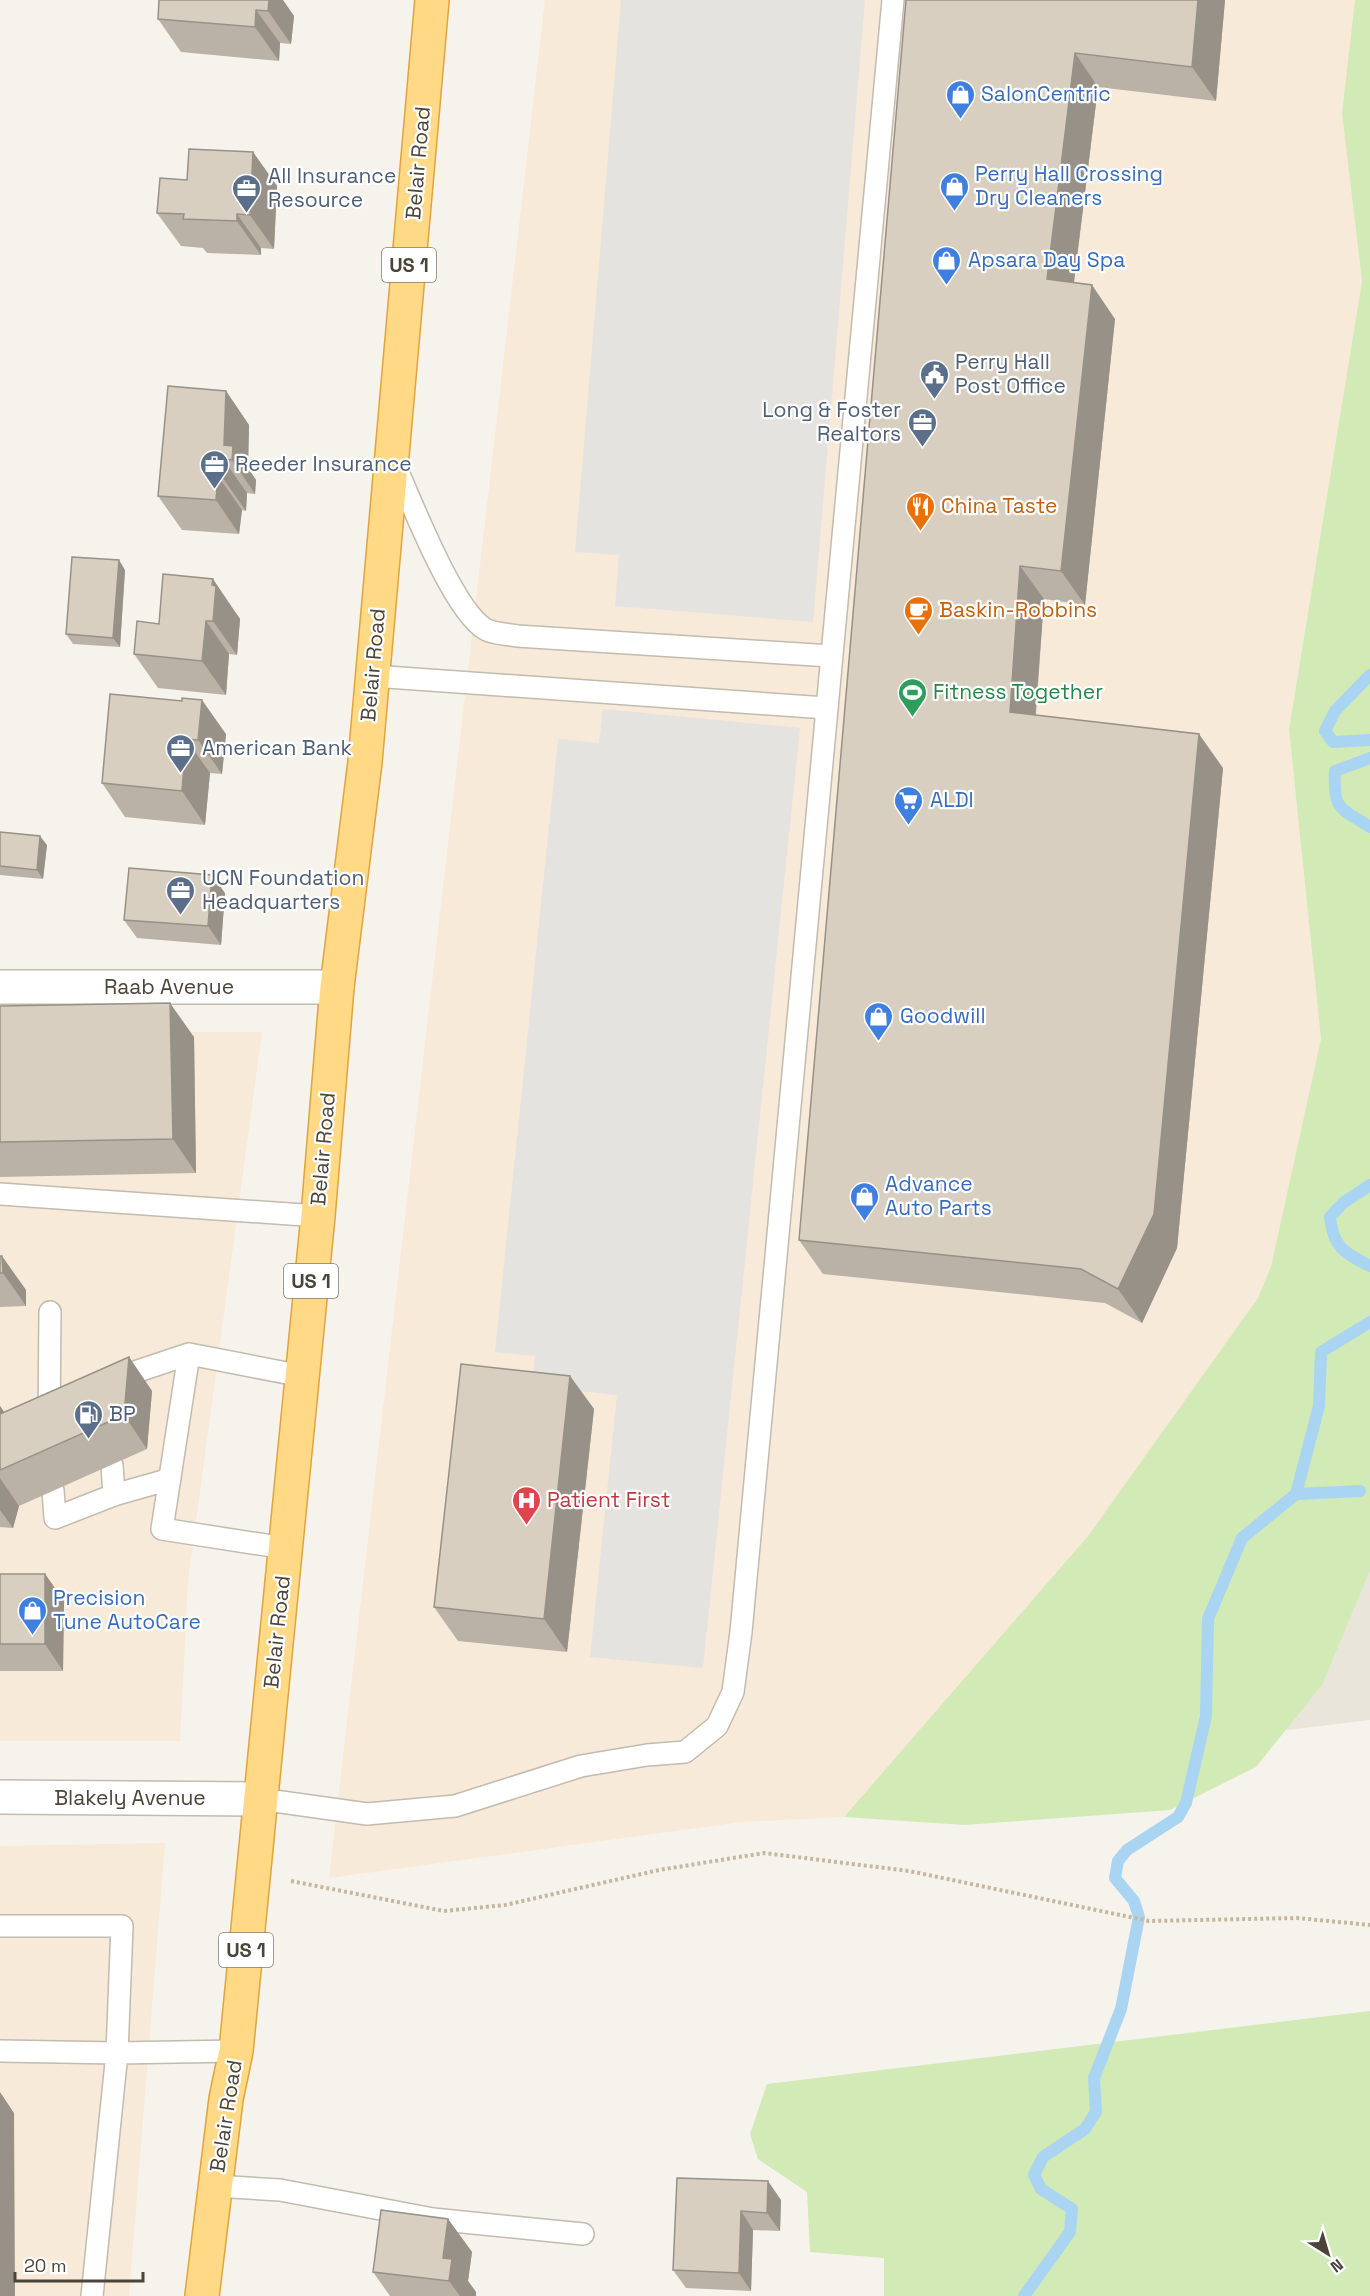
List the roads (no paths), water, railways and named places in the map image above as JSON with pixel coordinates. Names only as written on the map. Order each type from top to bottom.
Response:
[{"type":"highway","name":"Belair Road","points":[[202,2296],[226,2099],[236,2051],[254,1872],[318,1216],[337,987],[373,676],[432,0]]},
{"type":"street","name":"Raab Avenue","points":[[0,987],[337,987]]},
{"type":"street","name":"Blakely Avenue","points":[[0,1797],[260,1799]]},
{"type":"lane","points":[[260,1799],[367,1814],[455,1806],[581,1766],[647,1755],[685,1752],[717,1726],[733,1692],[741,1632],[894,0]]},
{"type":"lane","points":[[392,458],[433,550],[460,601],[485,629],[517,636],[831,656]]},
{"type":"lane","points":[[373,676],[826,708]]},
{"type":"lane","points":[[0,1194],[318,1216]]},
{"type":"lane","points":[[50,1312],[58,1399],[50,1436]]},
{"type":"lane","points":[[103,1390],[189,1354],[302,1376]]},
{"type":"lane","points":[[189,1354],[162,1529],[285,1548]]},
{"type":"lane","points":[[112,1465],[114,1495]]},
{"type":"lane","points":[[54,1490],[55,1518],[114,1495],[170,1479]]},
{"type":"lane","points":[[0,1926],[122,1926],[117,2053],[93,2296]]},
{"type":"lane","points":[[0,2051],[117,2053],[236,2051]]},
{"type":"lane","points":[[215,2186],[280,2190],[432,2219],[583,2234]]},
{"type":"waterway","points":[[1370,675],[1335,711],[1325,731],[1333,742],[1370,740]]},
{"type":"waterway","points":[[1370,758],[1335,771],[1335,793],[1340,806],[1370,827]]},
{"type":"waterway","points":[[1370,1185],[1343,1203],[1330,1217],[1334,1235],[1341,1248],[1370,1266]]},
{"type":"waterway","points":[[1024,2296],[1070,2232],[1072,2209],[1041,2189],[1034,2175],[1043,2157],[1085,2129],[1096,2112],[1094,2078],[1121,2009],[1139,1917],[1134,1901],[1115,1878],[1118,1861],[1127,1850],[1178,1817],[1186,1803],[1206,1716],[1208,1619],[1242,1538],[1296,1494],[1319,1406],[1321,1352],[1370,1322]]},
{"type":"waterway","points":[[1296,1494],[1360,1491]]},
{"type":"place","name":"SalonCentric","points":[[960,120]]},
{"type":"place","name":"Perry Hall Crossing Dry Cleaners","points":[[954,212]]},
{"type":"place","name":"All Insurance Resource","points":[[247,214]]},
{"type":"place","name":"Apsara Day Spa","points":[[947,286]]},
{"type":"place","name":"Perry Hall Post Office","points":[[934,400]]},
{"type":"place","name":"Long & Foster Realtors","points":[[922,448]]},
{"type":"place","name":"Reeder Insurance","points":[[214,490]]},
{"type":"place","name":"China Taste","points":[[920,532]]},
{"type":"place","name":"Baskin-Robbins","points":[[918,636]]},
{"type":"place","name":"Fitness Together","points":[[912,718]]},
{"type":"place","name":"American Bank","points":[[181,774]]},
{"type":"place","name":"ALDI","points":[[909,826]]},
{"type":"place","name":"UCN Foundation Headquarters","points":[[181,916]]},
{"type":"place","name":"Goodwill","points":[[879,1042]]},
{"type":"place","name":"Advance Auto Parts","points":[[864,1222]]},
{"type":"place","name":"BP","points":[[88,1440]]},
{"type":"place","name":"Patient First","points":[[526,1526]]},
{"type":"place","name":"Precision Tune AutoCare","points":[[32,1636]]}]
